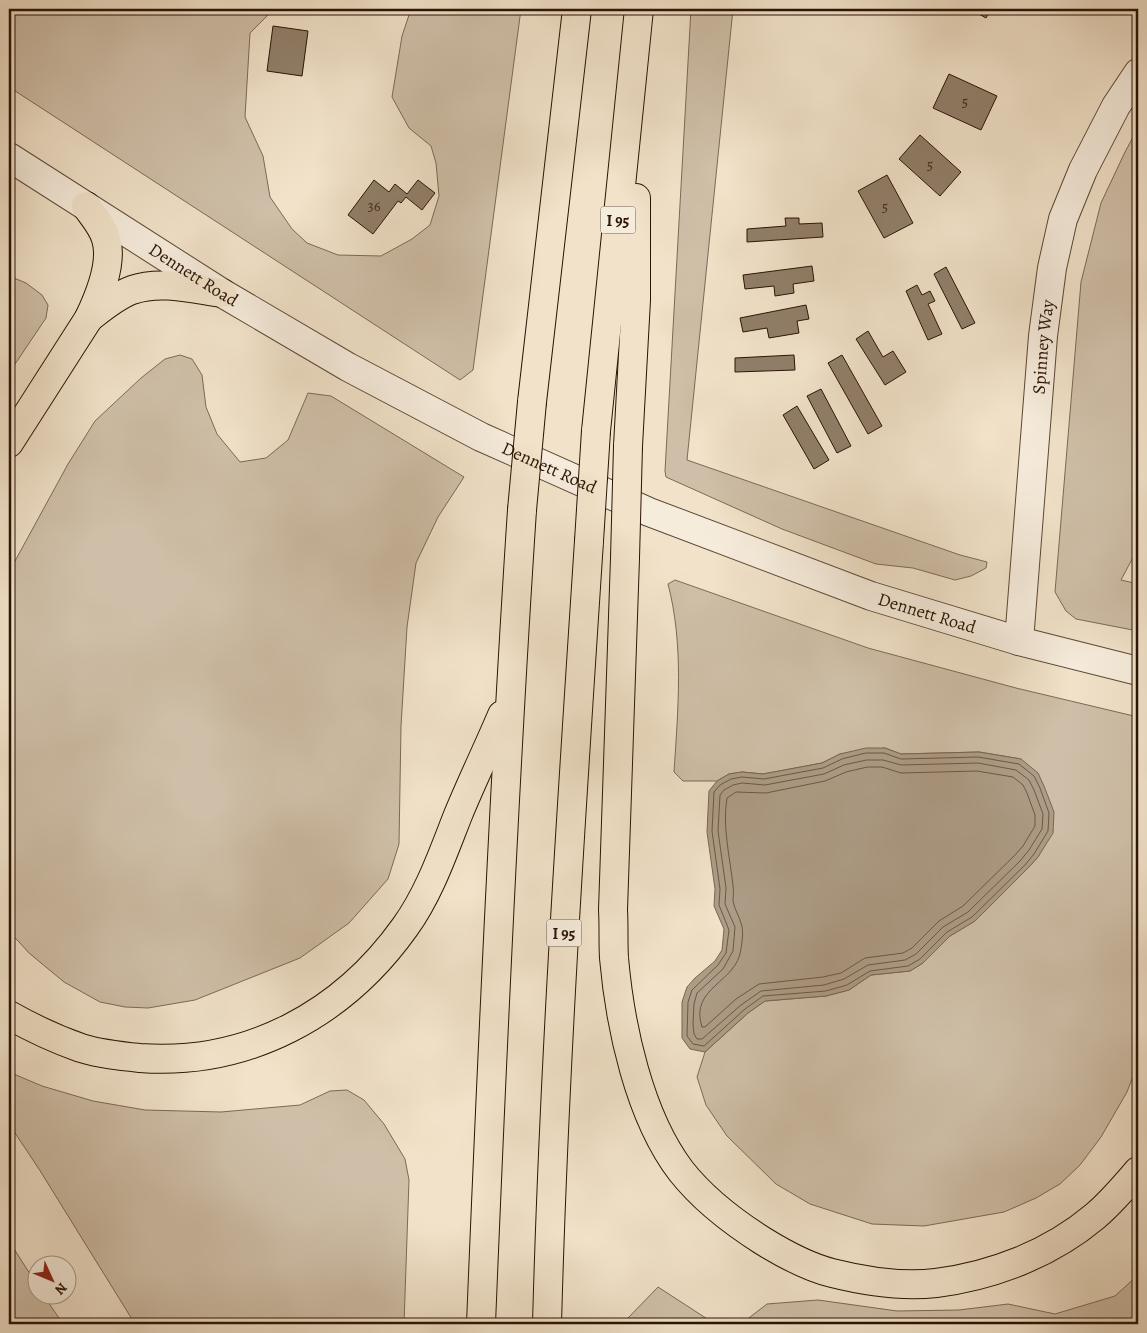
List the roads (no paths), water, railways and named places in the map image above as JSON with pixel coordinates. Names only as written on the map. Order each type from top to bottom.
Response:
[{"type":"highway","points":[[481,1324],[497,928],[509,700],[522,510],[532,402],[577,9]]},
{"type":"highway","name":"I 95","points":[[547,1324],[557,1065],[596,431],[639,9]]},
{"type":"highway","points":[[636,36],[636,300],[628,446],[613,910],[614,958],[621,1008],[631,1059],[643,1100],[659,1134],[681,1170],[706,1197],[737,1225],[796,1260],[830,1273],[870,1281],[935,1283],[979,1274],[1022,1261],[1061,1240],[1093,1218],[1120,1192],[1138,1171]]},
{"type":"highway","points":[[9,443],[89,318],[99,296],[108,252],[106,239],[86,206]]},
{"type":"highway","points":[[89,318],[111,301],[132,290],[146,287],[181,286],[222,293]]},
{"type":"highway","points":[[9,1015],[45,1035],[82,1048],[117,1056],[165,1060],[206,1056],[248,1047],[281,1034],[312,1017],[345,993],[379,961],[406,926],[426,891],[509,700]]},
{"type":"street","name":"Spinney Way","points":[[1019,641],[1043,336],[1052,268],[1063,219],[1084,170],[1116,106],[1138,73]]},
{"type":"street","name":"Dennett Road","points":[[9,157],[222,293],[348,367],[481,437],[649,512],[871,596],[1019,641],[1138,671]]},
{"type":"water","points":[[866,748],[885,748],[901,754],[979,752],[1021,759],[1038,773],[1044,786],[1054,812],[1053,833],[1038,857],[975,921],[950,936],[923,963],[910,971],[871,975],[849,990],[826,996],[765,1001],[748,1013],[705,1052],[690,1049],[682,1038],[682,1002],[687,987],[715,961],[722,950],[724,929],[714,906],[715,889],[707,832],[709,791],[717,781],[729,774],[742,772],[763,774],[822,763],[840,754]]}]
